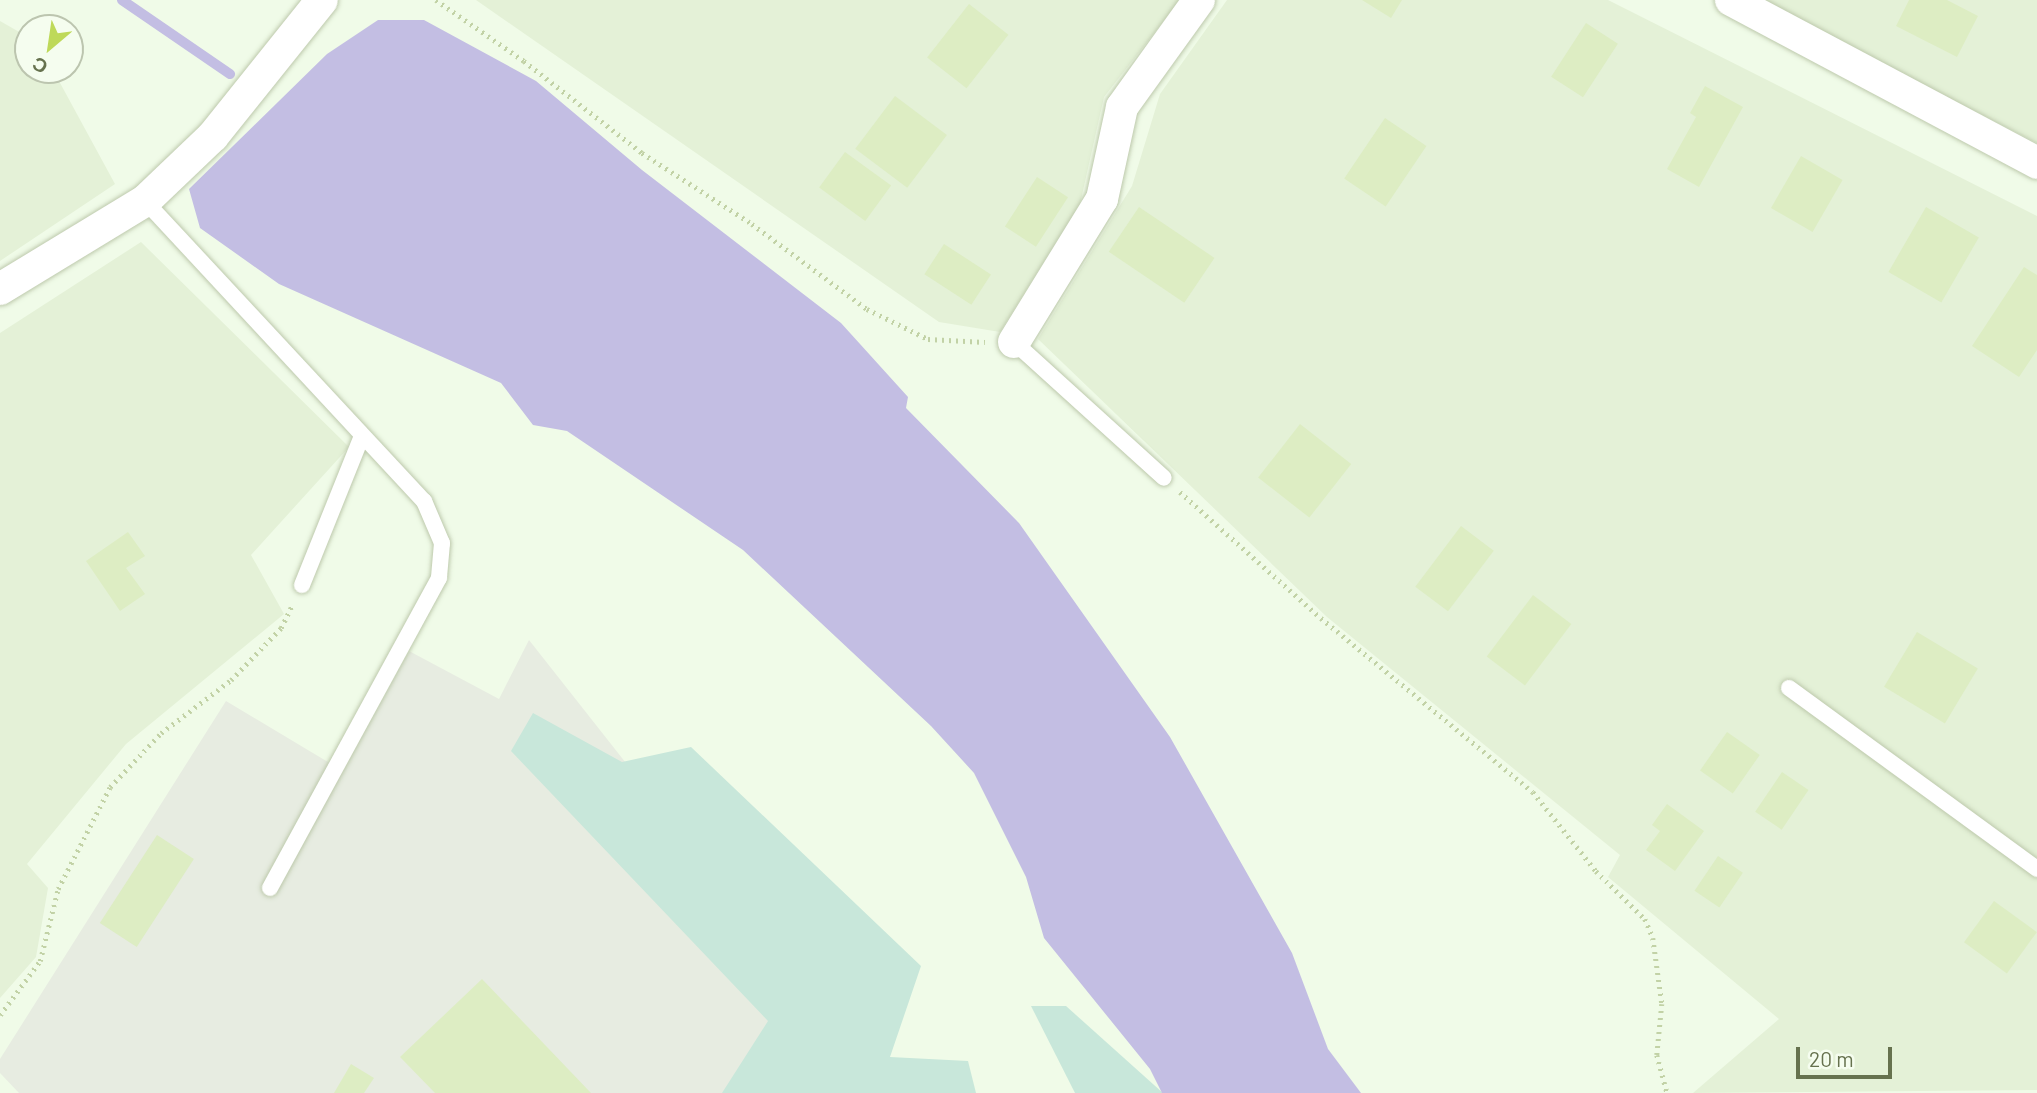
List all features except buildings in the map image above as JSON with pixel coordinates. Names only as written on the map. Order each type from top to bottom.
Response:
[{"type":"street","points":[[0,289],[145,201],[213,136],[322,0]]},
{"type":"street","points":[[1014,342],[1102,199],[1122,107],[1199,0]]},
{"type":"street","points":[[1731,0],[2037,163]]},
{"type":"lane","points":[[145,201],[361,438],[424,502],[442,542],[439,578],[270,888]]},
{"type":"lane","points":[[1014,342],[1164,478]]},
{"type":"lane","points":[[302,585],[361,438]]},
{"type":"lane","points":[[1789,688],[2037,869]]},
{"type":"path","points":[[436,0],[524,61],[642,153],[751,224],[867,309],[928,339],[1014,342]]},
{"type":"path","points":[[1164,478],[1321,618],[1533,792],[1595,871],[1645,919],[1653,938],[1662,1004],[1657,1055],[1667,1093]]},
{"type":"path","points":[[0,1015],[40,961],[58,888],[110,787],[161,733],[231,680],[281,628],[302,585]]},
{"type":"shaded area","points":[[476,0],[1180,0],[1104,97],[1080,204],[1000,332],[939,322]]},
{"type":"shaded area","points":[[1227,0],[1608,0],[2037,216],[2037,1090],[1693,1093],[1779,1019],[1608,877],[1620,855],[1327,617],[1038,339],[1132,186],[1160,94]]},
{"type":"shaded area","points":[[1760,0],[2037,0],[2037,143],[1865,55]]},
{"type":"shaded area","points":[[378,20],[424,20],[536,81],[642,170],[841,323],[908,397],[906,408],[1019,523],[1170,737],[1292,953],[1328,1049],[1361,1093],[1162,1093],[1150,1069],[1044,938],[1026,877],[974,773],[931,726],[743,550],[567,431],[533,425],[501,383],[279,284],[200,228],[189,189],[327,54]]},
{"type":"shaded area","points":[[0,21],[14,29],[14,84],[61,84],[115,184],[0,261]]},
{"type":"shaded area","points":[[141,242],[349,447],[251,555],[284,614],[126,744],[27,864],[48,888],[36,957],[0,998],[0,333]]},
{"type":"shaded area","points":[[529,640],[886,1093],[19,1093],[0,1073],[0,1059],[226,701],[343,771],[409,651],[499,699]]},
{"type":"shaded area","points":[[533,713],[622,762],[691,747],[921,966],[890,1057],[968,1061],[976,1093],[722,1093],[768,1021],[511,751]]},
{"type":"shaded area","points":[[1031,1006],[1066,1006],[1163,1093],[1075,1093]]},
{"type":"waterway","points":[[122,0],[230,74]]}]
